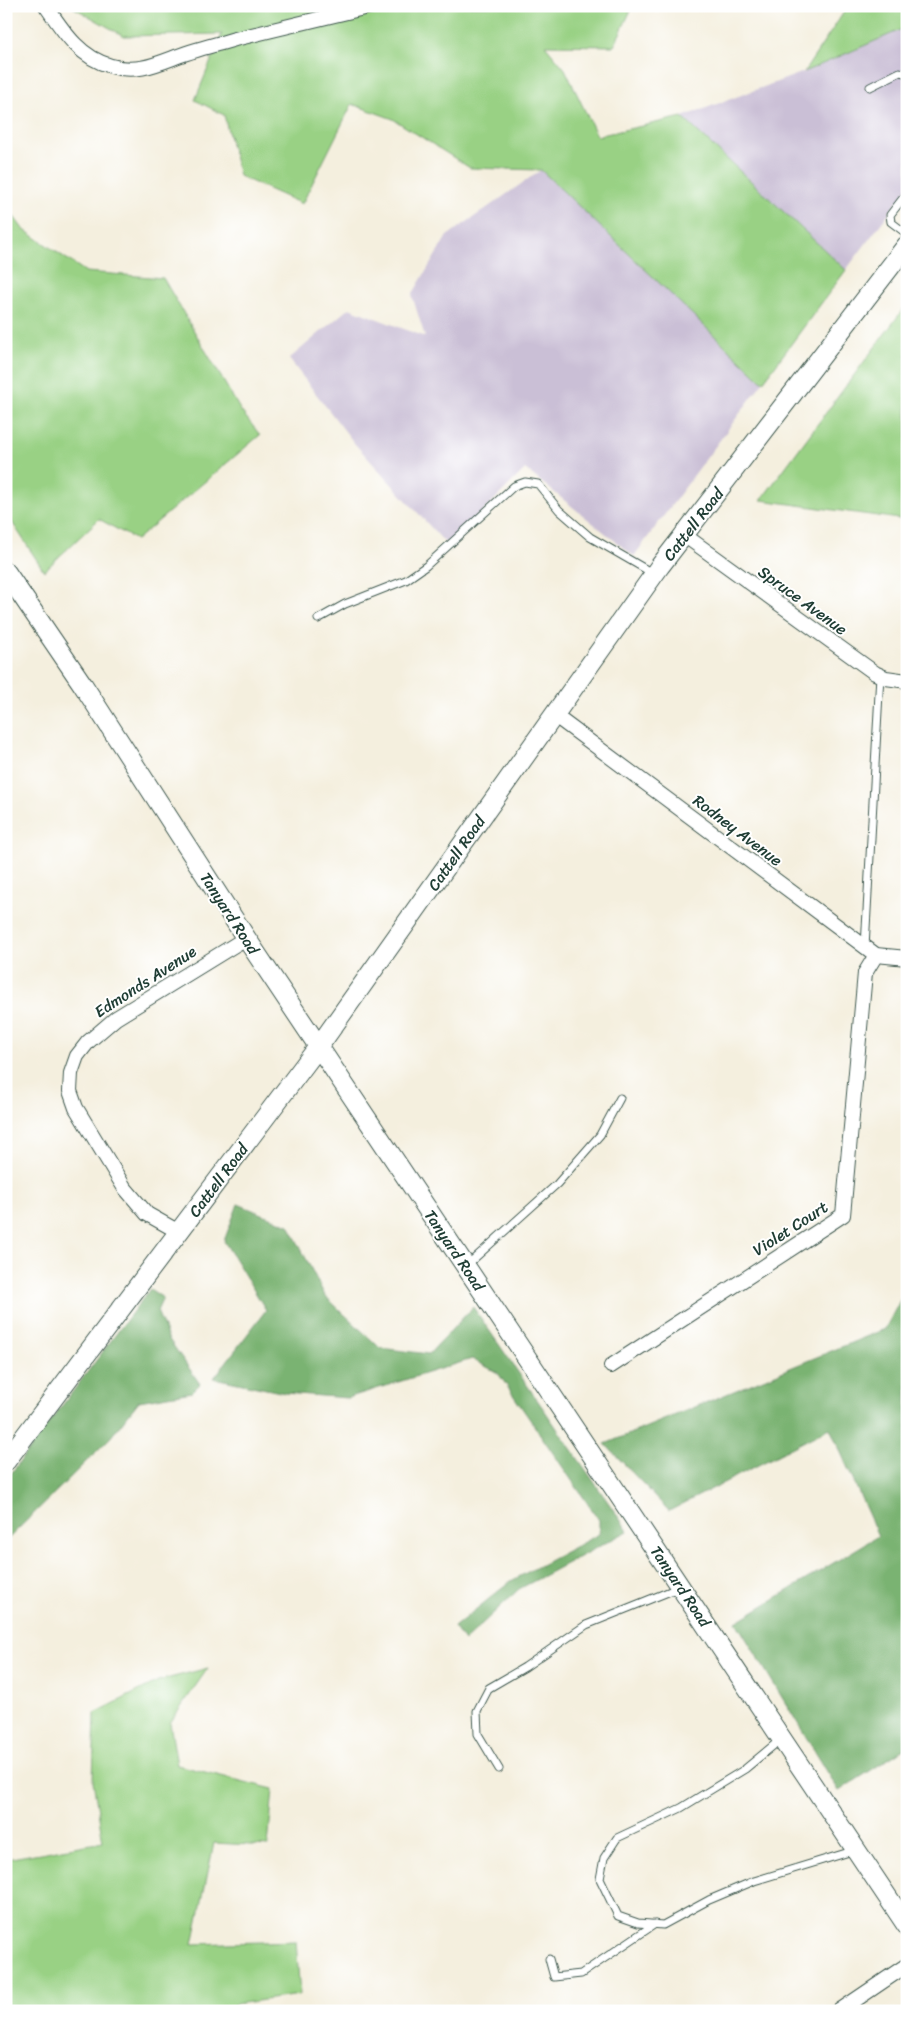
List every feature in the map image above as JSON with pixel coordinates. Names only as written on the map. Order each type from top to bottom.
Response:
[{"type":"street","points":[[46,6],[64,33],[85,54],[110,66],[131,70],[153,66],[234,40],[372,6]]},
{"type":"street","name":"Cattell Road","points":[[6,1461],[319,1046],[654,574],[907,245]]},
{"type":"street","name":"Spruce Avenue","points":[[684,535],[880,675],[907,681]]},
{"type":"street","name":"Tanyard Road","points":[[6,572],[83,685],[246,938],[907,1926]]},
{"type":"street","name":"Rodney Avenue","points":[[554,715],[871,951]]},
{"type":"street","name":"Edmonds Avenue","points":[[179,1232],[147,1214],[124,1186],[76,1108],[70,1091],[71,1073],[77,1056],[88,1042],[116,1018],[246,938]]},
{"type":"street","points":[[871,951],[907,958]]},
{"type":"street","name":"Violet Court","points":[[612,1366],[843,1215],[866,973],[871,951]]},
{"type":"street","points":[[838,2011],[907,1965]]},
{"type":"lane","points":[[870,86],[900,72],[907,74]]},
{"type":"lane","points":[[907,193],[890,215],[891,222],[907,234]]},
{"type":"lane","points":[[318,619],[344,604],[406,580],[426,566],[498,499],[514,486],[525,482],[538,484],[559,510],[590,537],[654,574]]},
{"type":"lane","points":[[871,951],[880,675]]},
{"type":"lane","points":[[466,1266],[557,1184],[600,1135],[620,1098]]},
{"type":"lane","points":[[499,1769],[478,1734],[477,1711],[489,1688],[525,1667],[586,1625],[681,1587]]},
{"type":"lane","points":[[783,1738],[744,1769],[680,1808],[617,1838],[604,1858],[600,1879],[618,1916],[638,1923],[663,1925],[709,1900],[754,1881],[857,1850]]},
{"type":"lane","points":[[549,1958],[554,1977],[581,1974],[655,1924]]},
{"type":"shaded area","points":[[907,27],[907,189],[846,270],[682,117],[804,72]]},
{"type":"shaded area","points":[[541,170],[763,382],[634,556],[525,469],[448,546],[355,444],[289,359],[349,308],[425,337],[412,295],[447,236]]},
{"type":"green space","points":[[71,6],[633,6],[614,46],[545,45],[565,69],[597,136],[682,117],[846,270],[763,382],[541,170],[470,168],[393,119],[352,104],[302,204],[239,176],[224,115],[195,100],[222,34],[124,36]]},
{"type":"green space","points":[[848,6],[907,6],[907,27],[804,72]]},
{"type":"green space","points":[[6,206],[23,229],[86,272],[163,278],[241,411],[260,435],[136,540],[99,519],[44,571],[6,513]]},
{"type":"green space","points":[[907,304],[907,520],[761,500]]},
{"type":"green space","points":[[238,1204],[289,1225],[325,1296],[380,1348],[429,1354],[473,1307],[628,1531],[519,1589],[464,1641],[454,1627],[511,1581],[599,1534],[599,1520],[498,1373],[472,1359],[347,1398],[285,1393],[214,1378],[266,1310],[224,1241]]},
{"type":"green space","points":[[907,1287],[907,1747],[839,1791],[736,1622],[878,1536],[830,1428],[669,1511],[605,1444],[885,1329]]},
{"type":"green space","points":[[150,1289],[163,1298],[157,1311],[168,1338],[200,1384],[192,1392],[139,1401],[110,1438],[6,1541],[6,1480]]},
{"type":"green space","points":[[208,1668],[170,1723],[177,1765],[273,1789],[268,1846],[214,1843],[193,1944],[296,1941],[300,1995],[235,2004],[234,2011],[6,2011],[6,1859],[103,1842],[93,1781],[95,1713],[158,1681]]}]
